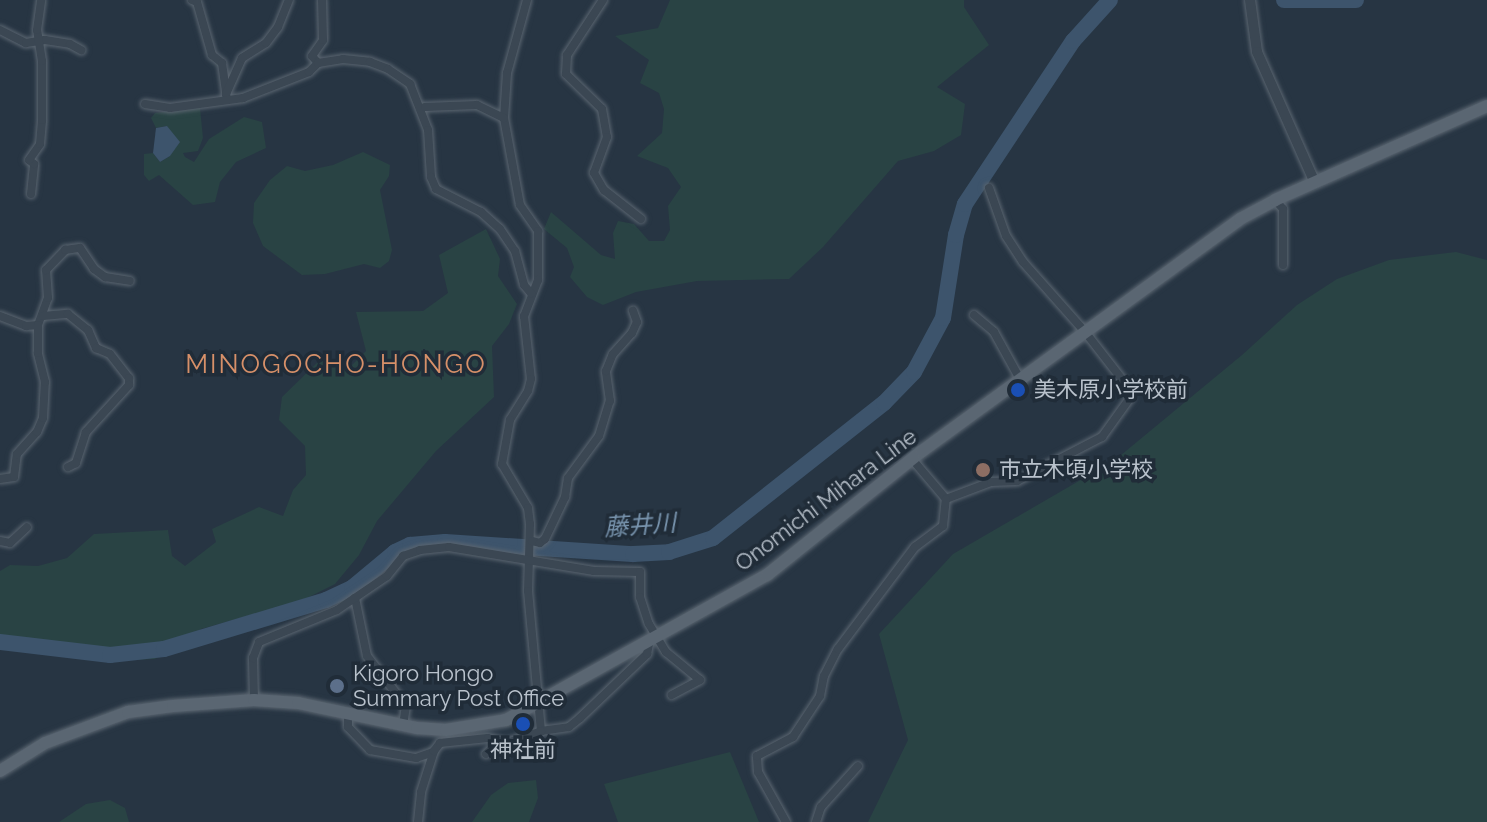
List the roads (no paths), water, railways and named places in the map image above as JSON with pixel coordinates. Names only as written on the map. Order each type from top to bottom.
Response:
[{"type":"main road","name":"Onomichi Mihara Line","points":[[0,771],[45,743],[128,712],[254,700],[298,703],[403,725],[446,730],[477,728],[536,706],[767,575],[912,459],[1240,219],[1275,200],[1487,106]]},
{"type":"street","points":[[31,194],[34,164],[29,160],[40,144],[42,120],[42,61],[38,42],[41,0]]},
{"type":"street","points":[[192,0],[197,2],[212,55],[222,63],[227,97]]},
{"type":"street","points":[[227,97],[242,58],[266,43],[278,27],[289,0]]},
{"type":"street","points":[[318,63],[312,56],[323,40],[322,0]]},
{"type":"street","points":[[486,754],[492,749],[518,747],[537,739],[541,731],[536,706],[528,591],[532,541],[528,508],[502,464],[510,420],[528,391],[531,379],[523,333],[531,293],[538,280],[538,231],[520,205],[504,118],[507,73],[527,0]]},
{"type":"street","points":[[603,0],[567,55],[566,74],[602,109],[607,137],[594,173],[604,190],[641,219]]},
{"type":"street","points":[[1250,6],[1257,52],[1315,183]]},
{"type":"street","points":[[0,30],[26,43],[70,44],[81,50]]},
{"type":"street","points":[[145,104],[170,108],[272,89],[309,72],[318,63],[343,59],[370,62],[410,84],[425,107],[431,177],[436,189],[444,196],[481,212],[500,229],[515,251],[524,285],[531,293]]},
{"type":"street","points":[[410,84],[428,130]]},
{"type":"street","points":[[425,107],[477,105],[504,118]]},
{"type":"street","points":[[946,499],[991,482],[1017,481],[1102,437],[1130,398],[1128,387],[1086,333],[1053,299],[1006,236],[989,188]]},
{"type":"street","points":[[1275,200],[1283,209],[1283,265]]},
{"type":"street","points":[[0,479],[14,477],[17,454],[43,418],[45,382],[38,353],[38,325],[48,298],[46,270],[65,250],[80,248],[94,269],[105,277],[130,281]]},
{"type":"street","points":[[532,541],[540,543],[545,539],[565,497],[568,478],[599,436],[610,401],[606,371],[613,354],[632,333],[637,322],[633,311]]},
{"type":"street","points":[[43,316],[68,314],[88,330],[91,343],[110,354],[129,378],[129,385],[86,432],[79,445],[78,458],[68,467]]},
{"type":"street","points":[[974,315],[994,332],[1021,382]]},
{"type":"street","points":[[0,316],[26,326],[38,325]]},
{"type":"street","points":[[786,822],[758,772],[757,756],[793,737],[820,696],[824,676],[838,649],[915,547],[943,526],[946,499],[912,459]]},
{"type":"street","points":[[0,541],[10,543],[27,527]]},
{"type":"street","points":[[254,700],[253,658],[259,642],[337,610],[387,576],[403,556],[420,550],[449,547],[529,563],[594,571],[640,572],[640,597],[653,641],[700,680],[672,695]]},
{"type":"street","points":[[355,598],[367,656],[406,706],[403,725]]},
{"type":"street","points":[[418,822],[421,792],[434,751],[440,743],[488,738],[507,743],[541,731],[569,727],[647,654],[653,641]]},
{"type":"street","points":[[348,714],[348,727],[370,750],[416,758],[434,751]]},
{"type":"street","points":[[816,822],[821,807],[858,766]]},
{"type":"water","points":[[167,126],[180,142],[170,156],[160,162],[153,153],[156,128]]},
{"type":"waterway","name":"藤井川","points":[[0,642],[110,655],[164,649],[326,600],[352,588],[395,552],[410,545],[445,542],[633,554],[669,552],[713,538],[884,403],[914,372],[943,318],[956,235],[965,204],[1073,41],[1110,0]]},
{"type":"waterway","name":"藤井川","points":[[1284,0],[1356,0]]},
{"type":"place","name":"美木原小学校前","points":[[1018,390]]},
{"type":"place","name":"市立木頃小学校","points":[[983,470]]},
{"type":"place","name":"Kigoro Hongo Summary Post Office","points":[[337,686]]},
{"type":"place","name":"神社前","points":[[523,724]]},
{"type":"district","name":"MINOGOCHO-HONGO","points":[[336,365]]}]
